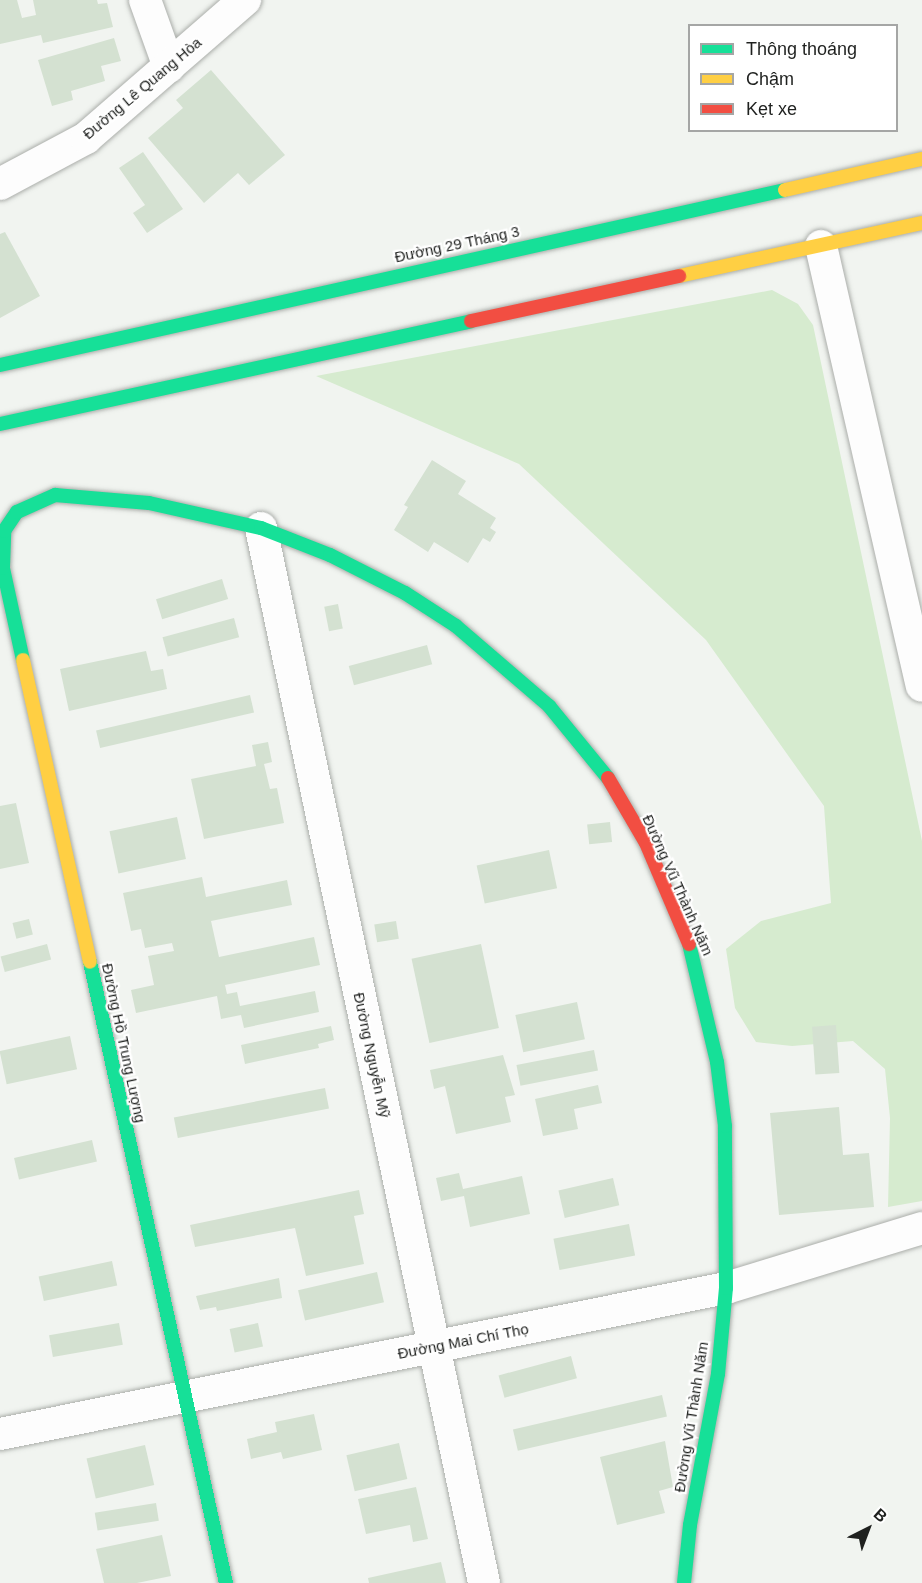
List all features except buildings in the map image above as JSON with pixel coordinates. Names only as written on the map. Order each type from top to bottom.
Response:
[{"type":"street","points":[[145,0],[169,67]]},
{"type":"street","name":"Đường Lê Quang Hòa","points":[[0,184],[86,138],[245,0]]},
{"type":"street","name":"Đường 29 Tháng 3","points":[[0,365],[922,159]]},
{"type":"street","points":[[0,424],[922,223]]},
{"type":"street","points":[[821,246],[922,686]]},
{"type":"street","name":"Đường Vũ Thành Năm","points":[[16,512],[54,495],[82,495],[214,515],[261,528],[330,555],[405,593],[456,626],[549,706],[615,787],[668,895],[694,956],[706,1004],[725,1126],[726,1288],[718,1374],[690,1525],[684,1583]]},
{"type":"street","name":"Đường Hồ Trung Lượng","points":[[16,512],[4,531],[3,567],[226,1583]]},
{"type":"street","name":"Đường Nguyễn Mỹ","points":[[261,528],[484,1583]]},
{"type":"street","name":"Đường Mai Chí Thọ","points":[[0,1434],[726,1288],[922,1228]]},
{"type":"green space","points":[[772,290],[798,304],[813,325],[922,841],[922,1201],[888,1207],[890,1118],[885,1069],[853,1041],[792,1046],[756,1042],[735,1008],[726,949],[761,921],[831,903],[824,806],[706,640],[519,464],[316,376]]},
{"type":"traffic: fast","points":[[0,365],[785,190]]},
{"type":"traffic: fast","points":[[0,424],[471,321]]},
{"type":"traffic: fast","points":[[23,660],[3,568],[4,531],[17,512],[55,495],[149,503],[261,528],[330,555],[405,593],[456,626],[549,706],[608,778]]},
{"type":"traffic: fast","points":[[684,1583],[690,1525],[718,1374],[726,1288],[725,1126],[717,1062],[689,944]]},
{"type":"traffic: fast","points":[[90,962],[226,1583]]},
{"type":"traffic: slow","points":[[785,190],[922,159]]},
{"type":"traffic: slow","points":[[679,276],[922,223]]},
{"type":"traffic: slow","points":[[23,660],[90,962]]},
{"type":"traffic: jam","points":[[471,321],[679,276]]},
{"type":"traffic: jam","points":[[608,778],[646,843],[689,944]]}]
